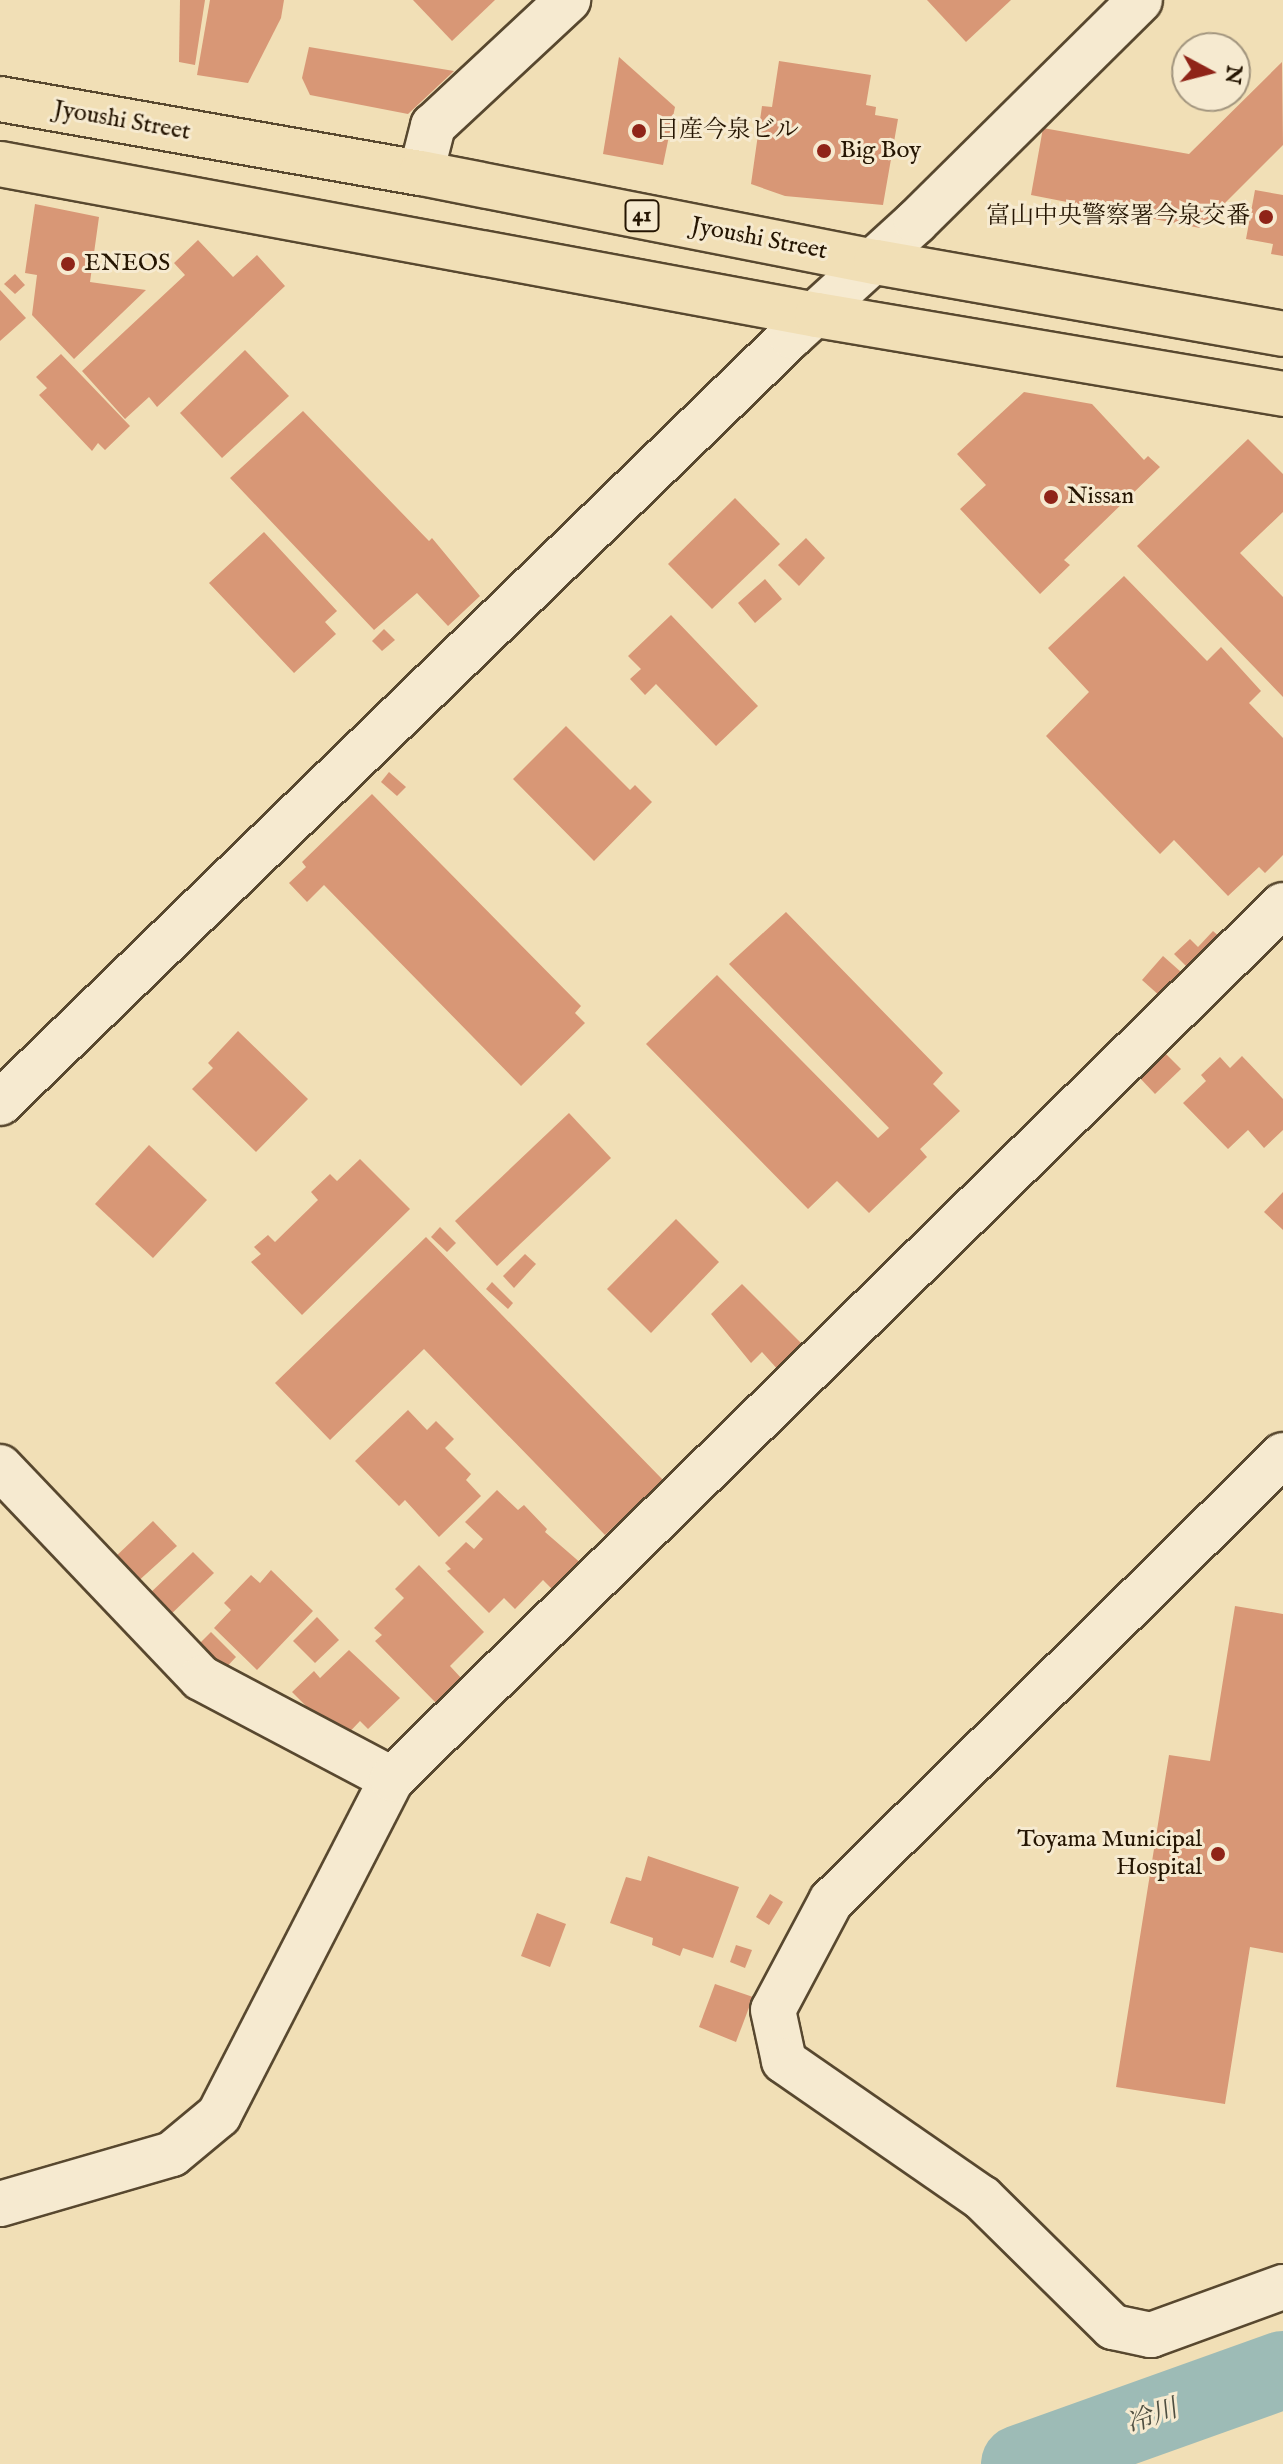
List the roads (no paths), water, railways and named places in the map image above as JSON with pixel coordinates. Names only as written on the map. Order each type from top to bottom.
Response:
[{"type":"highway","name":"Jyoushi Street","points":[[0,99],[421,173],[876,262],[1283,334]]},
{"type":"highway","points":[[0,164],[817,315],[1283,394]]},
{"type":"street","points":[[421,173],[433,126],[568,0]]},
{"type":"street","points":[[0,1103],[780,347],[876,262],[1140,0]]},
{"type":"street","points":[[0,2204],[172,2154],[219,2115],[392,1779],[1283,905]]},
{"type":"street","points":[[1283,1455],[831,1901],[773,2010],[784,2061],[982,2198],[1113,2327],[1151,2335],[1283,2287]]},
{"type":"street","points":[[0,1467],[201,1678],[392,1779]]},
{"type":"waterway","name":"冷川","points":[[1020,2464],[1283,2370]]},
{"type":"place","name":"日産今泉ビル","points":[[639,131]]},
{"type":"place","name":"Big Boy","points":[[824,151]]},
{"type":"place","name":"富山中央警察署今泉交番","points":[[1266,217]]},
{"type":"place","name":"ENEOS","points":[[68,264]]},
{"type":"place","name":"Nissan","points":[[1051,497]]},
{"type":"place","name":"Toyama Municipal Hospital","points":[[1218,1854]]}]
